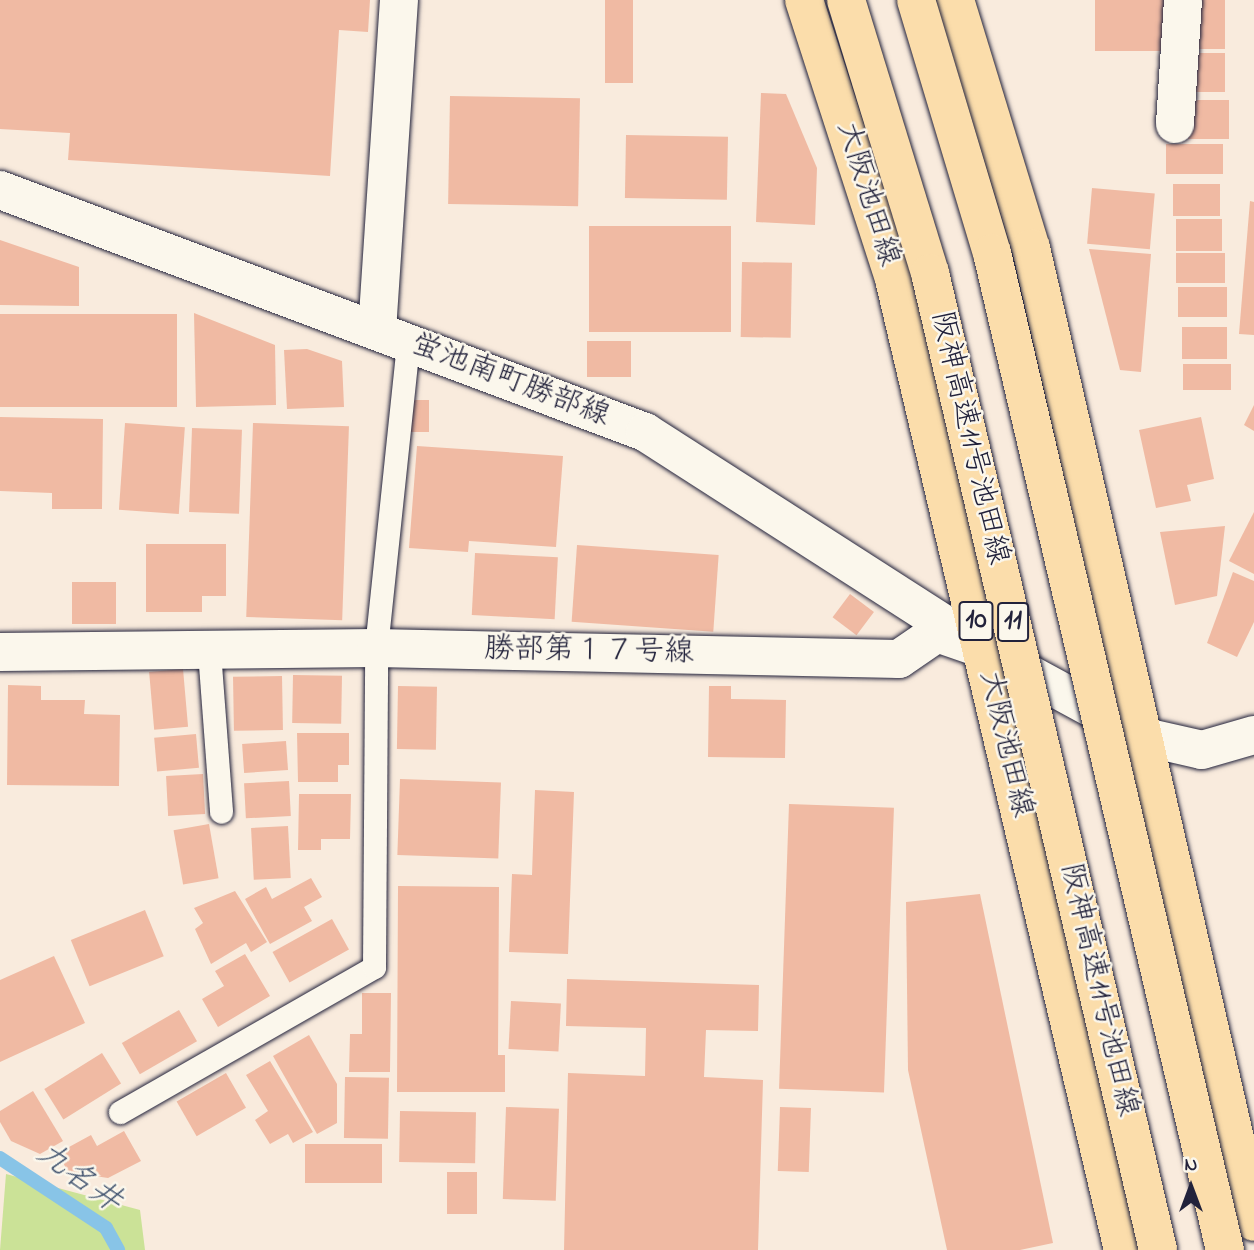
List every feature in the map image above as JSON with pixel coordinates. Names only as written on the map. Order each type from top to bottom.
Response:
[{"type":"main road","name":"大阪池田線","points":[[804,0],[894,279],[1124,1250]]},
{"type":"main road","name":"阪神高速11号池田線","points":[[846,0],[930,273],[1158,1250]]},
{"type":"main road","name":"11","points":[[916,0],[995,266],[1225,1250]]},
{"type":"main road","points":[[955,0],[1031,248],[1254,1222]]},
{"type":"street","points":[[392,337],[399,0]]},
{"type":"street","points":[[1175,124],[1183,0]]},
{"type":"street","name":"蛍池南町勝部線","points":[[0,190],[645,432],[983,649]]},
{"type":"street","name":"勝部第１７号線","points":[[0,652],[376,648],[899,659],[937,633],[983,649],[1145,737],[1202,750],[1254,735]]},
{"type":"lane","points":[[120,1112],[373,967],[376,648],[392,337]]},
{"type":"lane","points":[[209,651],[221,812]]},
{"type":"green space","points":[[6,1174],[140,1210],[145,1250],[0,1250]]},
{"type":"building","points":[[0,0],[370,0],[368,32],[339,30],[330,176],[68,160],[70,133],[0,129]]},
{"type":"building","points":[[605,0],[633,0],[633,83],[605,83]]},
{"type":"building","points":[[1095,0],[1164,0],[1164,51],[1095,51]]},
{"type":"building","points":[[1197,0],[1225,0],[1225,49],[1197,49]]},
{"type":"building","points":[[1194,53],[1225,53],[1225,92],[1194,92]]},
{"type":"building","points":[[761,93],[786,94],[817,168],[815,225],[756,222]]},
{"type":"building","points":[[450,96],[580,98],[578,206],[448,204]]},
{"type":"building","points":[[1188,100],[1229,100],[1229,139],[1188,139]]},
{"type":"building","points":[[626,135],[728,137],[727,200],[625,198]]},
{"type":"building","points":[[1166,144],[1223,144],[1223,174],[1166,174]]},
{"type":"building","points":[[1173,184],[1220,184],[1220,216],[1173,216]]},
{"type":"building","points":[[1092,188],[1155,193],[1150,249],[1087,244]]},
{"type":"building","points":[[1250,201],[1254,202],[1254,335],[1239,334]]},
{"type":"building","points":[[1176,219],[1222,219],[1222,251],[1176,251]]},
{"type":"building","points":[[589,226],[731,226],[731,332],[589,332]]},
{"type":"building","points":[[0,240],[79,267],[79,306],[0,305]]},
{"type":"building","points":[[1089,249],[1151,254],[1141,372],[1120,370]]},
{"type":"building","points":[[1176,253],[1225,253],[1225,283],[1176,283]]},
{"type":"building","points":[[742,262],[792,263],[791,338],[741,337]]},
{"type":"building","points":[[1178,287],[1227,287],[1227,317],[1178,317]]},
{"type":"building","points":[[194,313],[275,345],[276,405],[196,407]]},
{"type":"building","points":[[0,314],[177,314],[177,407],[0,407]]},
{"type":"building","points":[[1182,327],[1227,327],[1227,359],[1182,359]]},
{"type":"building","points":[[587,341],[631,341],[631,377],[587,377]]},
{"type":"building","points":[[307,349],[342,361],[344,407],[287,409],[284,350]]},
{"type":"building","points":[[1183,364],[1231,364],[1231,390],[1183,390]]},
{"type":"building","points":[[410,400],[429,400],[429,432],[410,432]]},
{"type":"building","points":[[1254,405],[1254,431],[1244,425]]},
{"type":"building","points":[[0,417],[103,419],[102,509],[52,509],[52,493],[0,491]]},
{"type":"building","points":[[1201,417],[1214,479],[1187,485],[1191,501],[1156,508],[1139,430]]},
{"type":"building","points":[[125,423],[185,427],[179,514],[119,510]]},
{"type":"building","points":[[253,423],[349,426],[342,620],[246,617]]},
{"type":"building","points":[[192,428],[242,430],[239,514],[189,512]]},
{"type":"building","points":[[417,446],[563,456],[556,547],[469,541],[468,552],[409,548]]},
{"type":"building","points":[[1254,512],[1254,574],[1229,561]]},
{"type":"building","points":[[1225,526],[1217,596],[1175,605],[1160,532]]},
{"type":"building","points":[[146,544],[226,544],[226,596],[202,596],[202,612],[146,612]]},
{"type":"building","points":[[577,545],[719,555],[713,632],[572,622]]},
{"type":"building","points":[[475,553],[558,557],[555,619],[472,615]]},
{"type":"building","points":[[1233,572],[1254,581],[1254,622],[1237,657],[1207,643]]},
{"type":"building","points":[[72,582],[116,582],[116,624],[72,624]]},
{"type":"building","points":[[850,594],[874,612],[857,635],[833,617]]},
{"type":"building","points":[[183,669],[188,727],[154,730],[149,672]]},
{"type":"building","points":[[293,675],[342,676],[341,724],[292,723]]},
{"type":"building","points":[[282,676],[283,730],[234,731],[233,677]]},
{"type":"building","points":[[8,685],[41,686],[41,700],[85,700],[84,714],[120,715],[119,786],[7,785]]},
{"type":"building","points":[[398,686],[437,687],[436,750],[397,749]]},
{"type":"building","points":[[709,686],[731,686],[731,699],[786,700],[785,758],[708,757]]},
{"type":"building","points":[[297,733],[349,733],[349,765],[338,765],[338,782],[298,782]]},
{"type":"building","points":[[196,734],[199,768],[157,772],[154,738]]},
{"type":"building","points":[[286,741],[288,770],[244,773],[242,744]]},
{"type":"building","points":[[203,774],[205,814],[168,816],[166,776]]},
{"type":"building","points":[[400,779],[501,783],[498,858],[397,855]]},
{"type":"building","points":[[289,781],[291,816],[246,818],[244,783]]},
{"type":"building","points":[[535,790],[574,792],[568,954],[509,952],[512,874],[532,875]]},
{"type":"building","points":[[299,794],[351,794],[350,839],[321,839],[321,850],[298,850]]},
{"type":"building","points":[[789,804],[894,808],[884,1092],[779,1089]]},
{"type":"building","points":[[209,824],[219,878],[183,884],[174,830]]},
{"type":"building","points":[[288,826],[291,878],[254,880],[251,828]]},
{"type":"building","points":[[311,878],[322,897],[304,907],[312,921],[270,944],[245,899],[266,887],[272,899]]},
{"type":"building","points":[[398,886],[499,887],[498,1055],[505,1055],[505,1092],[397,1092]]},
{"type":"building","points":[[235,891],[267,942],[251,952],[246,943],[211,964],[195,929],[203,923],[194,908]]},
{"type":"building","points":[[980,894],[1053,1243],[1020,1250],[947,1250],[908,1070],[906,902]]},
{"type":"building","points":[[145,910],[164,956],[90,986],[71,940]]},
{"type":"building","points":[[332,919],[349,950],[289,983],[273,952]]},
{"type":"building","points":[[245,954],[270,996],[218,1027],[202,999],[224,986],[215,971]]},
{"type":"building","points":[[54,956],[85,1023],[0,1062],[0,980]]},
{"type":"building","points":[[567,979],[759,985],[758,1031],[706,1030],[704,1077],[763,1080],[758,1250],[564,1250],[568,1073],[645,1076],[646,1028],[566,1026]]},
{"type":"building","points":[[362,993],[391,993],[390,1072],[349,1072],[350,1034],[362,1034]]},
{"type":"building","points":[[511,1001],[561,1004],[558,1052],[508,1049]]},
{"type":"building","points":[[179,1010],[197,1041],[140,1074],[122,1043]]},
{"type":"building","points":[[309,1035],[337,1084],[337,1123],[317,1134],[273,1056]]},
{"type":"building","points":[[102,1053],[121,1084],[63,1120],[44,1089]]},
{"type":"building","points":[[270,1061],[313,1132],[293,1143],[288,1134],[270,1144],[255,1120],[268,1111],[246,1075]]},
{"type":"building","points":[[226,1073],[246,1108],[197,1136],[177,1102]]},
{"type":"building","points":[[345,1077],[389,1078],[388,1139],[344,1138]]},
{"type":"building","points":[[33,1091],[63,1141],[40,1154],[11,1141],[0,1122],[0,1111]]},
{"type":"building","points":[[506,1107],[559,1109],[556,1201],[503,1199]]},
{"type":"building","points":[[780,1107],[811,1108],[809,1172],[778,1171]]},
{"type":"building","points":[[400,1111],[476,1112],[475,1163],[399,1162]]},
{"type":"building","points":[[124,1131],[141,1161],[108,1178],[68,1172],[58,1153],[91,1135],[97,1146]]},
{"type":"building","points":[[305,1144],[382,1144],[382,1183],[305,1183]]},
{"type":"building","points":[[447,1172],[477,1172],[477,1214],[447,1214]]},
{"type":"waterway","name":"九名井","points":[[0,1158],[106,1228],[118,1250]]}]
